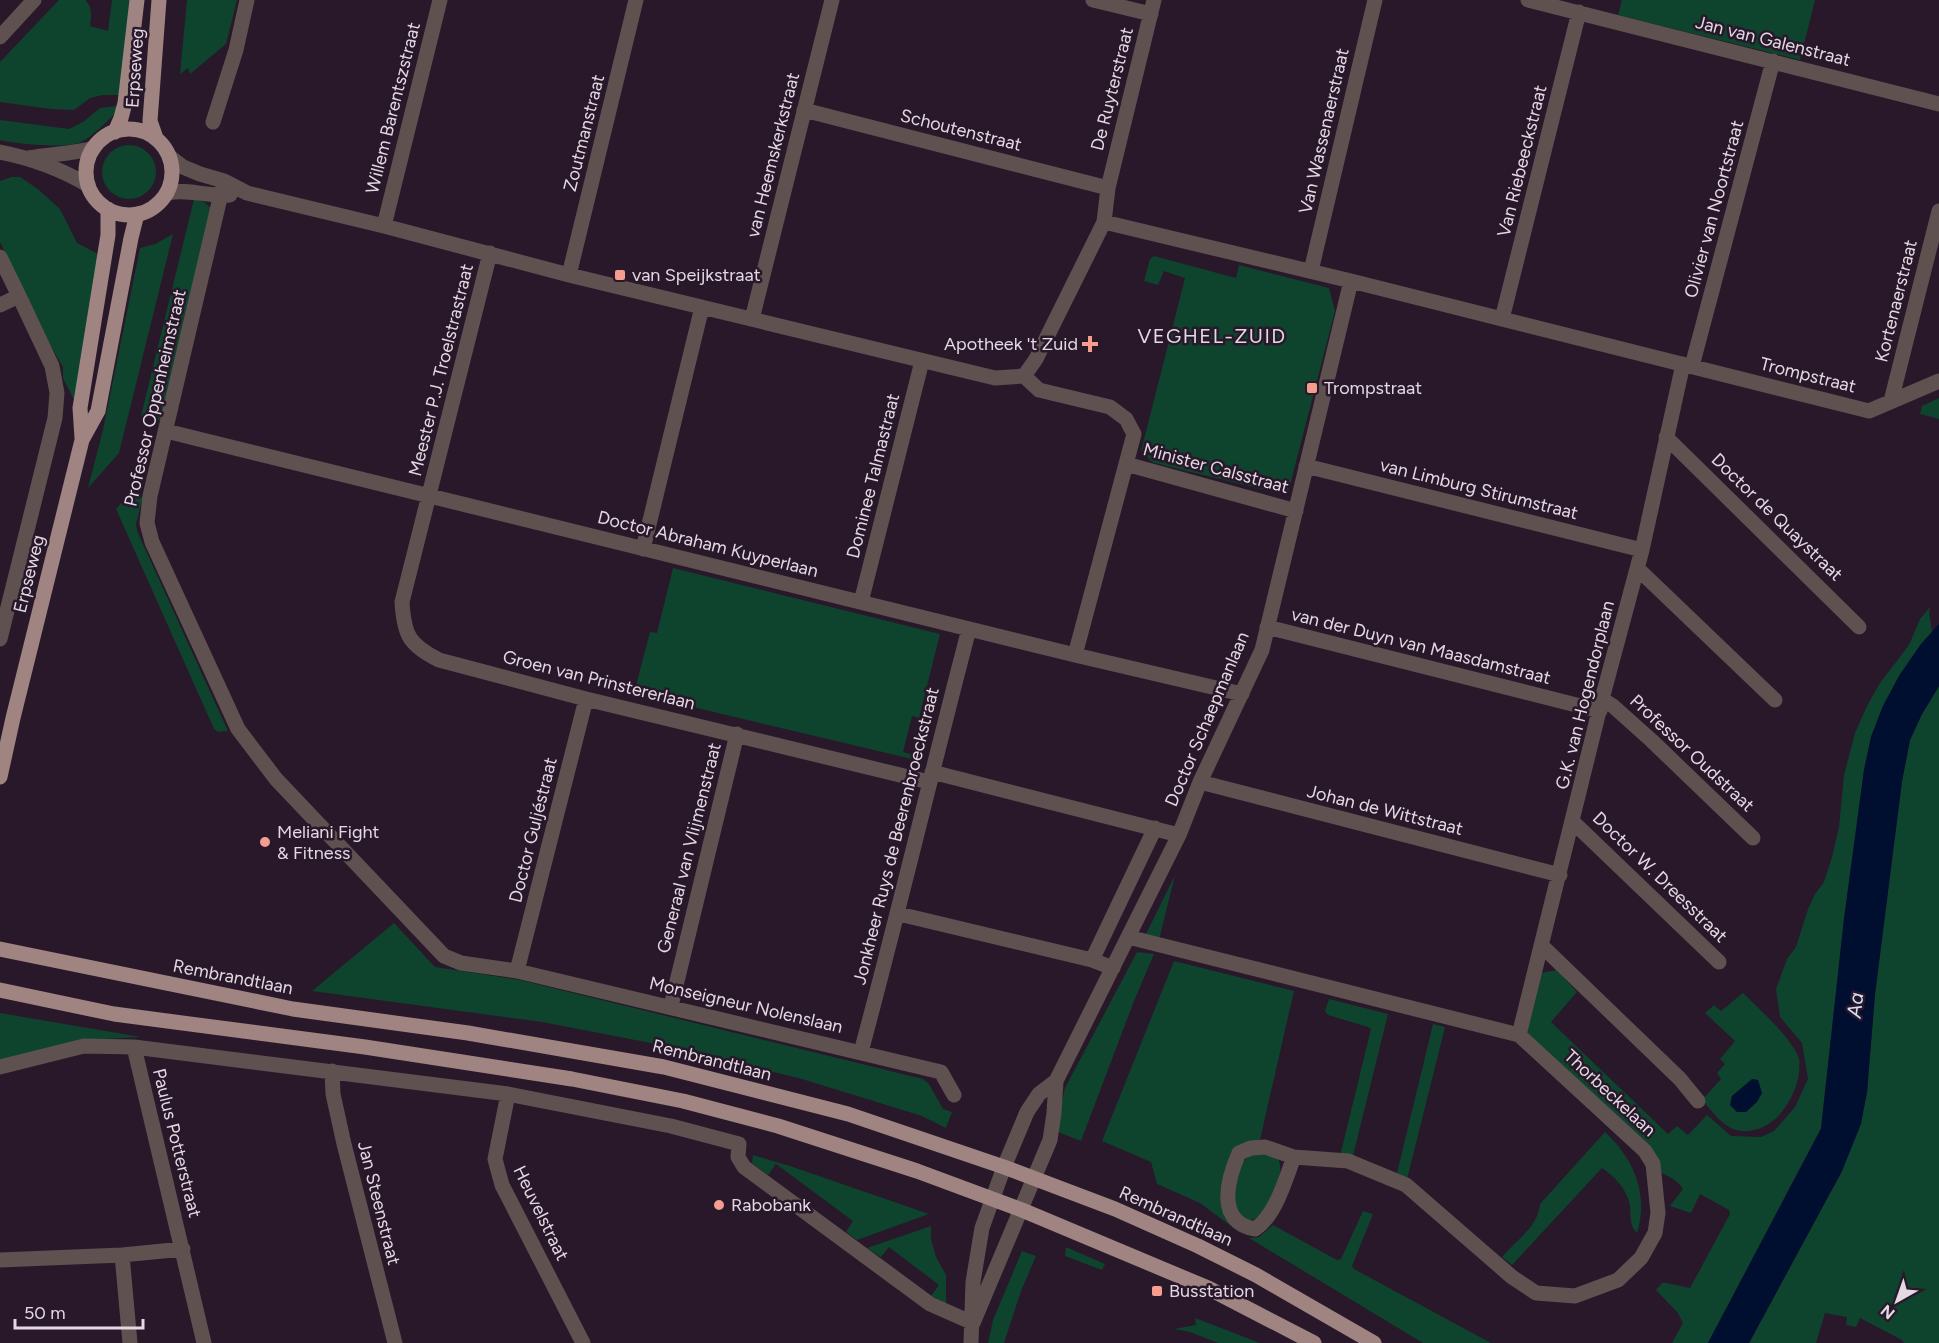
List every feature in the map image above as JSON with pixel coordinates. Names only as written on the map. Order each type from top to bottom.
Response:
[{"type":"main road","name":"Erpseweg","points":[[115,132],[122,118],[125,103],[137,0]]},
{"type":"main road","name":"Erpseweg","points":[[156,138],[150,121],[159,0]]},
{"type":"main road","points":[[123,129],[141,130],[156,138],[170,157],[172,172],[167,193],[154,207],[137,214],[117,213],[108,209],[93,194],[88,185],[87,164],[94,147],[100,141],[123,129]]},
{"type":"main road","name":"Erpseweg","points":[[82,440],[80,408],[108,236],[108,209]]},
{"type":"main road","name":"Erpseweg","points":[[0,777],[82,440],[98,411],[137,214]]},
{"type":"main road","name":"Erpseweg","points":[[0,743],[13,718]]},
{"type":"main road","name":"Rembrandtlaan","points":[[0,949],[293,1009],[468,1034],[664,1066],[848,1114],[1094,1200],[1198,1246],[1256,1275],[1374,1343]]},
{"type":"main road","points":[[0,990],[114,1014],[388,1050],[572,1079],[683,1101],[778,1126],[917,1171],[1022,1210],[1208,1288],[1314,1343]]},
{"type":"street","points":[[0,37],[34,0]]},
{"type":"street","points":[[213,122],[236,50],[247,0]]},
{"type":"street","name":"Willem Barentszstraat","points":[[384,226],[440,0]]},
{"type":"street","name":"Zoutmanstraat","points":[[569,275],[636,0]]},
{"type":"street","name":"van Heemskerkstraat","points":[[752,319],[832,0]]},
{"type":"street","points":[[1093,0],[1153,7]]},
{"type":"street","name":"Van Wassenaerstraat","points":[[1311,271],[1375,0]]},
{"type":"street","name":"Jan van Galenstraat","points":[[1528,0],[1939,104]]},
{"type":"street","name":"De Ruyterstraat","points":[[1024,376],[1036,359],[1104,222],[1108,188],[1153,7]]},
{"type":"street","name":"Van Riebeeckstraat","points":[[1502,319],[1579,12]]},
{"type":"street","name":"Olivier van Noortstraat","points":[[1688,365],[1773,61]]},
{"type":"street","name":"Schoutenstraat","points":[[804,110],[1108,188]]},
{"type":"street","points":[[29,158],[55,153],[71,153],[94,147]]},
{"type":"street","points":[[0,152],[29,158],[88,185]]},
{"type":"street","points":[[170,157],[223,188]]},
{"type":"street","points":[[167,193],[178,190],[223,188],[247,193],[384,226],[569,275],[922,361],[995,378],[1024,376],[1039,390],[1110,407],[1126,419],[1134,434],[1075,655]]},
{"type":"street","name":"Professor Oppenheimstraat","points":[[223,188],[150,496],[147,523],[152,542],[238,729],[276,779],[444,956],[461,963],[517,971]]},
{"type":"street","name":"Kortenaerstraat","points":[[1891,401],[1939,210]]},
{"type":"street","name":"Trompstraat","points":[[1104,222],[1311,271],[1869,411],[1939,381]]},
{"type":"street","name":"Meester P.J. Troelstrastraat","points":[[429,496],[490,253]]},
{"type":"street","points":[[0,257],[52,366],[57,393],[55,418],[0,639]]},
{"type":"street","name":"Doctor Schaepmanlaan","points":[[973,1323],[1050,1140],[1056,1081],[1179,835],[1200,782],[1262,650],[1351,281]]},
{"type":"street","points":[[0,305],[19,296]]},
{"type":"street","points":[[643,549],[702,307]]},
{"type":"street","name":"Dominee Talmastraat","points":[[861,602],[922,361]]},
{"type":"street","name":"G.K. van Hogendorplaan","points":[[1519,1035],[1574,822],[1601,705],[1638,568],[1666,437],[1688,365]]},
{"type":"street","name":"Doctor Abraham Kuyperlaan","points":[[166,431],[1075,655],[1242,693]]},
{"type":"street","name":"Doctor de Quaystraat","points":[[1666,437],[1859,627]]},
{"type":"street","name":"Minister Calsstraat","points":[[1126,464],[1296,511]]},
{"type":"street","name":"van Limburg Stirumstraat","points":[[1306,466],[1642,550]]},
{"type":"street","name":"Groen van Prinstererlaan","points":[[429,496],[402,602],[403,624],[411,642],[421,651],[439,660],[586,699],[1179,835]]},
{"type":"street","points":[[1638,568],[1774,700]]},
{"type":"street","name":"van der Duyn van Maasdamstraat","points":[[1267,627],[1601,705]]},
{"type":"street","name":"Jonkheer Ruys de Beerenbroeckstraat","points":[[861,1052],[969,629]]},
{"type":"street","name":"Doctor Guljéstraat","points":[[517,971],[586,699]]},
{"type":"street","name":"Professor Oudstraat","points":[[1601,705],[1613,706],[1753,838]]},
{"type":"street","name":"Generaal van Vlijmenstraat","points":[[671,1006],[737,734]]},
{"type":"street","name":"Johan de Wittstraat","points":[[1200,782],[1560,875]]},
{"type":"street","name":"Doctor W. Dreesstraat","points":[[1574,822],[1719,962]]},
{"type":"street","name":"Doctor Schaepmanlaan","points":[[1092,960],[1155,828]]},
{"type":"street","points":[[898,914],[1092,960],[1113,968]]},
{"type":"street","name":"Thorbeckelaan","points":[[1128,937],[1519,1035],[1645,1151],[1653,1164],[1658,1213],[1655,1233],[1641,1258],[1618,1280],[1575,1296],[1536,1293],[1512,1277],[1406,1185],[1348,1161],[1294,1157],[1265,1147],[1251,1148],[1239,1153],[1232,1168],[1228,1206],[1231,1216],[1242,1227],[1255,1229],[1264,1223],[1274,1206],[1294,1157]]},
{"type":"street","points":[[1542,946],[1680,1079],[1698,1101]]},
{"type":"street","name":"Monseigneur Nolenslaan","points":[[517,971],[941,1072],[954,1095]]},
{"type":"street","points":[[0,1066],[84,1046],[134,1047],[508,1094],[671,1126],[739,1144],[738,1158],[744,1167],[930,1304],[973,1323],[971,1343]]},
{"type":"street","name":"Paulus Potterstraat","points":[[134,1047],[204,1343]]},
{"type":"street","name":"Jan Steenstraat","points":[[332,1071],[333,1094],[344,1144],[395,1343]]},
{"type":"street","name":"Doctor Schaepmanlaan","points":[[973,1323],[973,1282],[982,1228],[1027,1112],[1040,1094],[1056,1081]]},
{"type":"street","name":"Heuvelstraat","points":[[508,1094],[495,1159],[502,1185],[583,1343]]},
{"type":"street","points":[[0,1260],[122,1255],[183,1249]]},
{"type":"street","points":[[122,1255],[130,1343]]},
{"type":"green space","points":[[59,0],[85,0],[90,9],[90,26],[108,31],[112,0],[132,0],[120,95],[90,98],[74,110],[0,102],[0,62]]},
{"type":"green space","points":[[187,0],[237,0],[226,44],[190,74],[188,68],[180,74]]},
{"type":"green space","points":[[1622,0],[1815,0],[1800,60],[1618,15]]},
{"type":"green space","points":[[117,106],[115,114],[81,142],[41,145],[0,140],[0,120],[69,129],[83,122],[100,108]]},
{"type":"green space","points":[[129,145],[139,147],[148,153],[154,162],[156,172],[154,182],[148,191],[139,197],[129,199],[119,197],[110,191],[104,182],[102,172],[104,162],[110,153],[119,147]]},
{"type":"green space","points":[[20,177],[38,189],[60,209],[77,243],[102,256],[77,406],[63,378],[63,367],[0,242],[0,181]]},
{"type":"green space","points":[[194,199],[204,202],[212,209],[161,421],[141,416]]},
{"type":"green space","points":[[173,234],[119,453],[88,488],[103,430],[140,248],[155,244]]},
{"type":"green space","points":[[1154,256],[1236,278],[1239,265],[1329,288],[1335,311],[1289,489],[1282,494],[1152,462],[1141,451],[1185,278],[1164,271],[1158,285],[1144,281],[1150,259]]},
{"type":"green space","points":[[1939,398],[1939,419],[1920,414],[1922,406]]},
{"type":"green space","points":[[136,495],[143,497],[136,524],[137,531],[228,731],[218,732],[214,729],[116,509],[122,502]]},
{"type":"green space","points":[[673,568],[940,634],[919,718],[912,716],[903,752],[917,756],[916,760],[634,693],[650,632],[657,633]]},
{"type":"green space","points":[[1931,606],[1929,612],[1932,632],[1899,676],[1883,706],[1871,737],[1864,770],[1844,919],[1821,1128],[1708,1343],[1672,1343],[1683,1323],[1678,1313],[1656,1290],[1662,1283],[1690,1288],[1730,1214],[1729,1210],[1700,1194],[1691,1213],[1670,1206],[1683,1189],[1680,1185],[1649,1167],[1525,1033],[1541,973],[1557,970],[1577,992],[1551,1022],[1668,1134],[1677,1126],[1688,1135],[1707,1115],[1731,1136],[1761,1137],[1774,1131],[1795,1107],[1808,1079],[1802,1043],[1780,1017],[1776,989],[1787,959],[1796,947],[1808,909],[1824,882],[1832,857],[1839,827],[1844,775],[1855,733],[1880,683],[1909,645],[1920,619]]},
{"type":"green space","points":[[1939,686],[1939,1343],[1904,1343],[1860,1318],[1856,1327],[1846,1325],[1847,1317],[1825,1313],[1816,1343],[1749,1343],[1842,1171],[1867,1092],[1875,994],[1902,781],[1910,740]]},
{"type":"green space","points":[[1175,875],[1159,940],[1145,936]]},
{"type":"green space","points":[[394,923],[435,967],[520,980],[923,1079],[929,1084],[943,1109],[952,1112],[946,1128],[922,1116],[802,1079],[661,1045],[542,1022],[312,991]]},
{"type":"green space","points":[[1137,952],[1154,954],[1081,1141],[1058,1132],[1059,1114],[1065,1088]]},
{"type":"green space","points":[[1174,961],[1294,991],[1259,1144],[1242,1144],[1224,1207],[1224,1217],[1235,1229],[1200,1203],[1157,1184],[1151,1162],[1102,1141]]},
{"type":"green space","points":[[1743,993],[1790,1042],[1799,1059],[1797,1084],[1786,1106],[1770,1123],[1760,1129],[1748,1131],[1736,1130],[1726,1125],[1702,1100],[1721,1079],[1717,1073],[1725,1064],[1720,1059],[1735,1041],[1705,1013],[1714,1005],[1721,1011]]},
{"type":"green space","points":[[1329,999],[1388,1014],[1352,1160],[1340,1156],[1371,1029],[1328,1015],[1325,1011]]},
{"type":"green space","points":[[0,1013],[141,1037],[104,1039],[0,1061]]},
{"type":"green space","points":[[1433,1024],[1445,1027],[1407,1179],[1397,1173]]},
{"type":"green space","points":[[1605,1132],[1624,1154],[1636,1178],[1641,1205],[1637,1233],[1632,1224],[1626,1194],[1616,1179],[1602,1168],[1512,1265],[1502,1257],[1526,1233],[1535,1220],[1540,1204]]},
{"type":"green space","points":[[1256,1153],[1277,1157],[1280,1171],[1276,1187],[1261,1216],[1249,1221],[1233,1208],[1234,1192],[1239,1169],[1248,1157]]},
{"type":"green space","points":[[753,1155],[929,1214],[857,1240],[846,1232],[853,1221],[776,1164],[768,1175],[752,1163]]},
{"type":"green space","points":[[1363,1211],[1373,1214],[1352,1266],[1354,1269],[1491,1343],[1423,1343],[1249,1238],[1259,1237],[1273,1225],[1337,1260],[1341,1259]]},
{"type":"green space","points":[[931,1226],[931,1239],[936,1257],[946,1275],[946,1304],[931,1296],[939,1285],[889,1247],[881,1257],[867,1248]]},
{"type":"green space","points":[[1066,1247],[1105,1264],[1102,1270],[1065,1256]]},
{"type":"green space","points":[[1022,1251],[1036,1256],[1021,1291],[1004,1343],[988,1343],[993,1320]]},
{"type":"green space","points":[[1195,1318],[1260,1343],[1218,1343],[1190,1332],[1174,1329],[1196,1325]]},
{"type":"water","name":"Aa","points":[[1939,624],[1939,686],[1910,740],[1902,781],[1875,994],[1867,1092],[1861,1124],[1842,1171],[1749,1343],[1708,1343],[1821,1129],[1844,919],[1864,770],[1871,737],[1883,706],[1899,676],[1921,644]]},
{"type":"water","points":[[1752,1079],[1758,1080],[1762,1093],[1757,1102],[1746,1112],[1737,1112],[1730,1105],[1732,1096]]},
{"type":"place","name":"van Speijkstraat","points":[[620,275]]},
{"type":"place","name":"Apotheek 't Zuid","points":[[1090,344]]},
{"type":"place","name":"Trompstraat","points":[[1312,388]]},
{"type":"place","name":"Meliani Fight & Fitness","points":[[265,842]]},
{"type":"place","name":"Rabobank","points":[[719,1205]]},
{"type":"place","name":"Busstation","points":[[1157,1291]]},
{"type":"district","name":"VEGHEL-ZUID","points":[[1212,336]]}]
